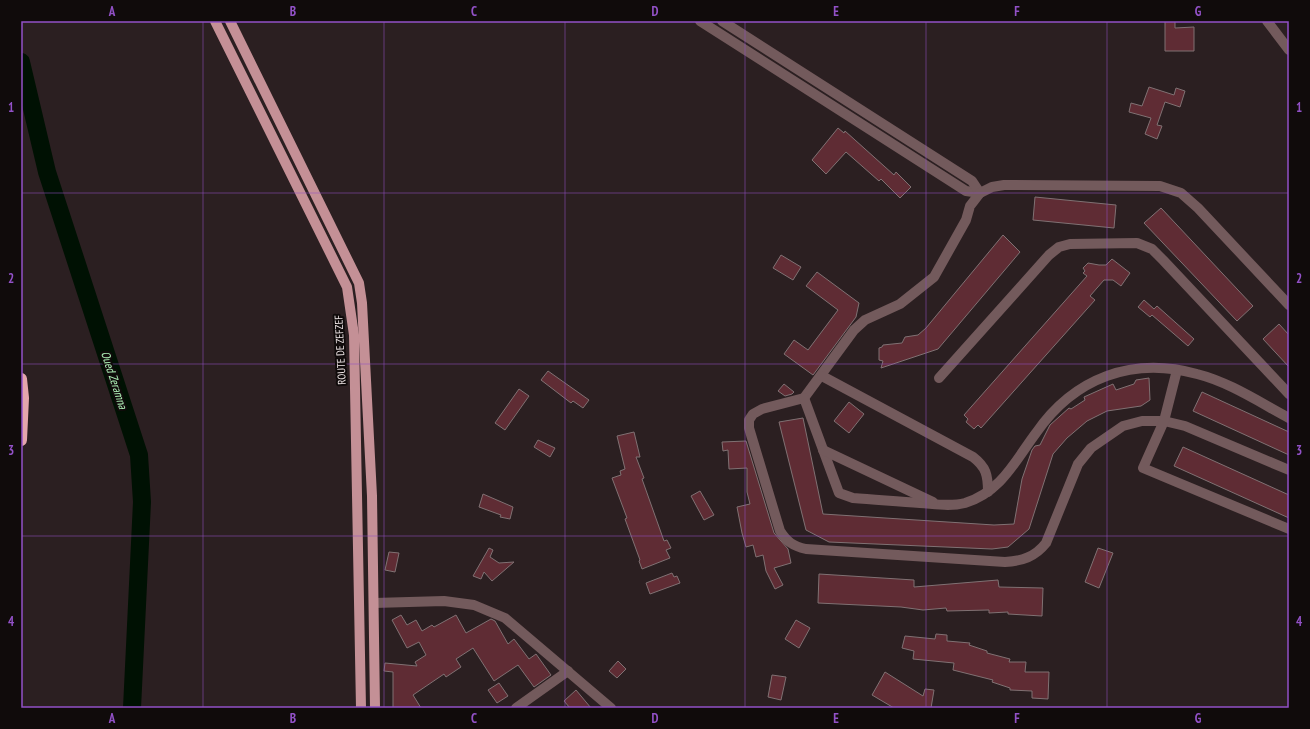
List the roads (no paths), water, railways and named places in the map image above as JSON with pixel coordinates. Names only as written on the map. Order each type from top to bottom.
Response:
[{"type":"highway","points":[[21,379],[23,398],[21,440]]},
{"type":"main road","name":"ROUTE DE ZEFZEF","points":[[215,21],[347,287],[354,335],[361,708]]},
{"type":"main road","points":[[230,21],[359,283],[362,303],[372,496],[375,708]]},
{"type":"street","points":[[700,21],[966,191],[980,193]]},
{"type":"street","points":[[722,21],[972,181],[980,193]]},
{"type":"street","points":[[1267,21],[1289,50]]},
{"type":"street","points":[[1289,305],[1198,208],[1181,193],[1160,186],[1004,185],[992,187],[980,193],[970,206],[966,220],[934,277],[900,304],[865,320],[854,330],[822,376],[804,398],[762,409],[753,414],[749,420],[750,436],[780,531],[786,540],[794,546],[806,549],[1005,562],[1029,558],[1040,551],[1046,543],[1078,464],[1091,448],[1106,436],[1123,426],[1142,421],[1164,420],[1185,426],[1289,470]]},
{"type":"street","points":[[939,378],[1049,255],[1058,247],[1070,244],[1137,243],[1152,249],[1289,394]]},
{"type":"street","points":[[804,398],[839,493],[846,497],[953,505],[966,503],[988,492],[1000,483],[1010,472],[1036,432],[1068,396],[1110,374],[1132,368],[1162,367],[1197,374],[1231,386],[1289,418]]},
{"type":"street","points":[[1177,370],[1164,420],[1143,468],[1289,528]]},
{"type":"street","points":[[822,376],[973,457],[982,464],[987,473],[988,492]]},
{"type":"street","points":[[823,450],[939,504]]},
{"type":"street","points":[[374,604],[444,601],[474,605],[505,618],[611,708]]},
{"type":"street","points":[[516,708],[568,671]]},
{"type":"waterway","name":"Oued Zeramna","points":[[21,62],[47,172],[139,455],[142,502],[132,708]]}]
